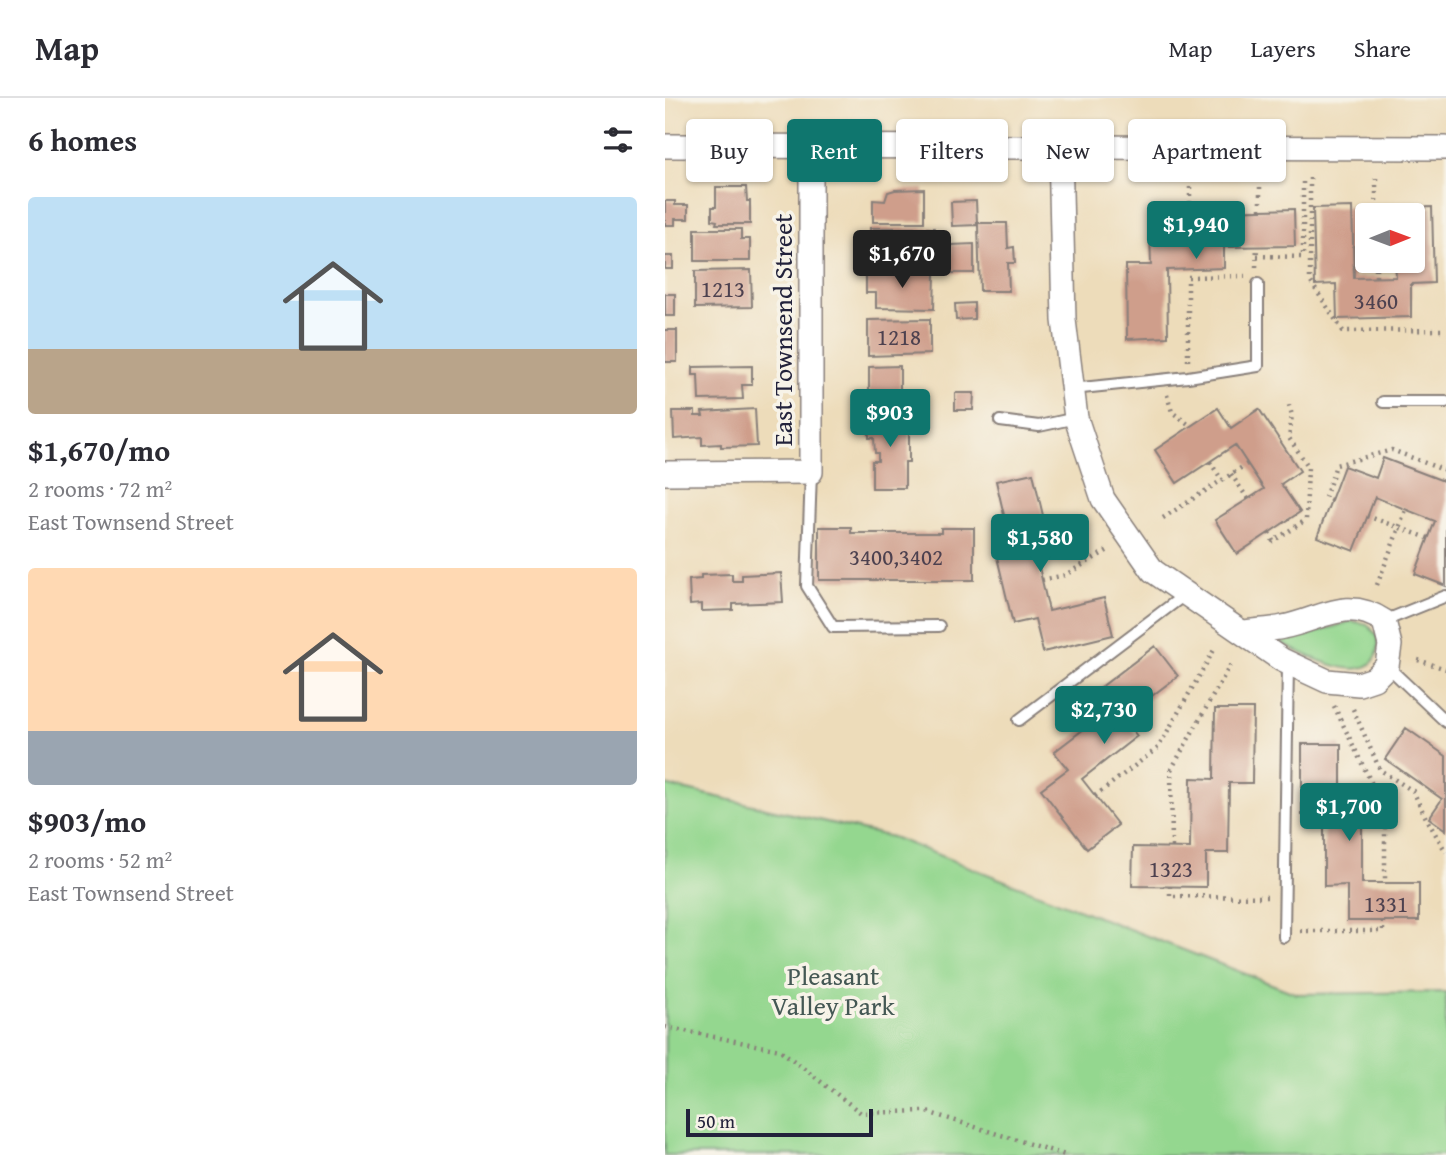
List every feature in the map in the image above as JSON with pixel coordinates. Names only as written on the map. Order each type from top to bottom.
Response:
[{"type":"street","points":[[665,146],[787,145]]},
{"type":"street","points":[[882,146],[1022,148]]},
{"type":"street","points":[[1114,148],[1446,148]]},
{"type":"street","name":"East Townsend Street","points":[[811,182],[811,472]]},
{"type":"street","points":[[1061,182],[1064,320],[1076,418],[1103,499],[1153,570],[1288,663],[1327,681],[1359,684],[1374,679],[1387,666],[1391,645],[1384,621],[1369,611],[1349,608],[1283,628],[1244,632]]},
{"type":"street","points":[[665,473],[811,472]]},
{"type":"lane","points":[[1072,389],[1188,377],[1258,366],[1258,284]]},
{"type":"lane","points":[[1383,402],[1446,402]]},
{"type":"lane","points":[[1000,421],[1039,426],[1076,418]]},
{"type":"lane","points":[[811,472],[807,586],[833,627],[939,626]]},
{"type":"lane","points":[[1019,720],[1187,593]]},
{"type":"lane","points":[[1384,621],[1446,596]]},
{"type":"lane","points":[[1284,934],[1288,663]]},
{"type":"lane","points":[[1387,666],[1446,722]]},
{"type":"path","points":[[1257,256],[1303,257],[1303,178]]},
{"type":"path","points":[[1310,178],[1310,281],[1343,331],[1446,330]]},
{"type":"path","points":[[1376,178],[1376,203]]},
{"type":"path","points":[[1190,182],[1190,231]]},
{"type":"path","points":[[1260,182],[1260,209]]},
{"type":"path","points":[[1188,377],[1188,277],[1256,275],[1257,247]]},
{"type":"path","points":[[1376,273],[1376,278]]},
{"type":"path","points":[[1162,379],[1172,412],[1191,426]]},
{"type":"path","points":[[1269,533],[1273,541],[1306,520],[1308,466],[1289,438],[1292,415],[1289,405]]},
{"type":"path","points":[[1331,500],[1325,498],[1336,465],[1392,450],[1446,471]]},
{"type":"path","points":[[1210,461],[1222,480]]},
{"type":"path","points":[[1163,518],[1247,464]]},
{"type":"path","points":[[1231,474],[1248,499]]},
{"type":"path","points":[[1377,585],[1406,510]]},
{"type":"path","points":[[1367,516],[1428,538]]},
{"type":"path","points":[[1042,580],[1065,575],[1110,548]]},
{"type":"path","points":[[1095,796],[1158,748],[1214,650]]},
{"type":"path","points":[[1418,660],[1446,669]]},
{"type":"path","points":[[1172,847],[1171,770],[1232,662]]},
{"type":"path","points":[[1334,706],[1385,811],[1385,883]]},
{"type":"path","points":[[1353,709],[1380,769],[1413,791],[1446,852]]},
{"type":"path","points":[[1170,886],[1170,896],[1285,898]]},
{"type":"path","points":[[1284,934],[1383,932],[1383,921]]},
{"type":"path","points":[[665,1027],[780,1050],[861,1113],[924,1111],[1065,1155]]},
{"type":"green space","points":[[1351,621],[1367,624],[1378,637],[1377,656],[1368,666],[1354,669],[1319,661],[1273,639],[1308,635]]},
{"type":"green space","name":"Pleasant Valley Park","points":[[665,785],[892,837],[1297,994],[1446,992],[1446,1155],[665,1155]]},
{"type":"building","points":[[716,187],[746,187],[747,201],[750,201],[750,224],[716,224],[717,221],[712,220],[712,207],[716,207]]},
{"type":"building","points":[[924,189],[924,222],[873,222],[873,200],[885,201],[888,192],[895,190]]},
{"type":"building","points":[[665,201],[675,201],[675,205],[688,205],[688,219],[675,219],[675,225],[665,225]]},
{"type":"building","points":[[976,201],[977,223],[1007,223],[1008,248],[1014,247],[1015,263],[1008,263],[1009,291],[980,291],[978,225],[952,226],[951,202]]},
{"type":"building","points":[[1352,207],[1354,278],[1425,273],[1425,207],[1432,207],[1434,283],[1411,284],[1411,317],[1337,319],[1336,284],[1315,285],[1313,208]]},
{"type":"building","points":[[1294,209],[1295,246],[1224,247],[1224,268],[1167,270],[1168,337],[1127,339],[1126,265],[1151,265],[1150,232],[1221,230],[1221,211]]},
{"type":"building","points":[[870,228],[934,228],[934,262],[877,262],[877,245],[870,245]]},
{"type":"building","points":[[695,229],[741,229],[741,239],[750,239],[750,261],[695,261]]},
{"type":"building","points":[[974,244],[974,273],[951,273],[951,245]]},
{"type":"building","points":[[665,256],[673,256],[673,269],[665,269]]},
{"type":"building","points":[[751,270],[752,307],[695,308],[695,271]]},
{"type":"building","points":[[866,271],[935,273],[934,309],[876,308],[876,293],[866,293]]},
{"type":"building","points":[[665,294],[675,294],[675,316],[665,316]]},
{"type":"building","points":[[974,303],[974,319],[956,320],[955,304]]},
{"type":"building","points":[[930,319],[930,354],[868,356],[868,320]]},
{"type":"building","points":[[665,330],[677,330],[677,362],[665,362]]},
{"type":"building","points":[[752,366],[752,385],[742,385],[743,399],[699,400],[698,375],[693,375],[693,367]]},
{"type":"building","points":[[900,366],[900,400],[869,400],[869,367]]},
{"type":"building","points":[[955,393],[974,393],[973,410],[955,410]]},
{"type":"building","points":[[1218,408],[1231,428],[1259,409],[1300,471],[1281,484],[1300,512],[1237,554],[1215,520],[1264,489],[1235,445],[1177,483],[1155,450]]},
{"type":"building","points":[[755,409],[757,446],[702,445],[702,437],[674,439],[673,411],[695,411],[695,416],[703,416],[702,412]]},
{"type":"building","points":[[869,414],[909,414],[909,462],[905,462],[905,488],[872,488],[872,461],[878,461],[878,453],[875,453],[874,438],[869,438]]},
{"type":"building","points":[[1383,458],[1446,482],[1446,586],[1415,574],[1435,521],[1375,497],[1354,551],[1317,537],[1344,466],[1376,478]]},
{"type":"building","points":[[1033,473],[1049,541],[1034,545],[1049,611],[1104,598],[1113,635],[1043,652],[1035,619],[1013,624],[996,553],[1012,549],[996,481]]},
{"type":"building","points":[[819,527],[851,527],[851,533],[941,533],[941,528],[974,528],[974,580],[819,580]]},
{"type":"building","points":[[781,573],[783,602],[733,604],[733,610],[701,611],[701,604],[690,605],[689,580],[701,579],[701,575],[732,574],[732,581],[742,581],[742,575]]},
{"type":"building","points":[[1155,646],[1178,676],[1123,718],[1137,736],[1082,779],[1118,825],[1087,849],[1041,789],[1068,769],[1054,752],[1110,709],[1096,691]]},
{"type":"building","points":[[1215,709],[1253,709],[1252,783],[1229,783],[1228,853],[1206,853],[1206,887],[1132,886],[1133,847],[1190,848],[1191,778],[1214,779]]},
{"type":"building","points":[[1406,728],[1446,756],[1446,830],[1429,818],[1442,799],[1385,759]]},
{"type":"building","points":[[1302,744],[1341,744],[1341,815],[1362,815],[1362,883],[1419,883],[1419,921],[1347,921],[1347,885],[1324,886],[1324,815],[1302,815]]}]
